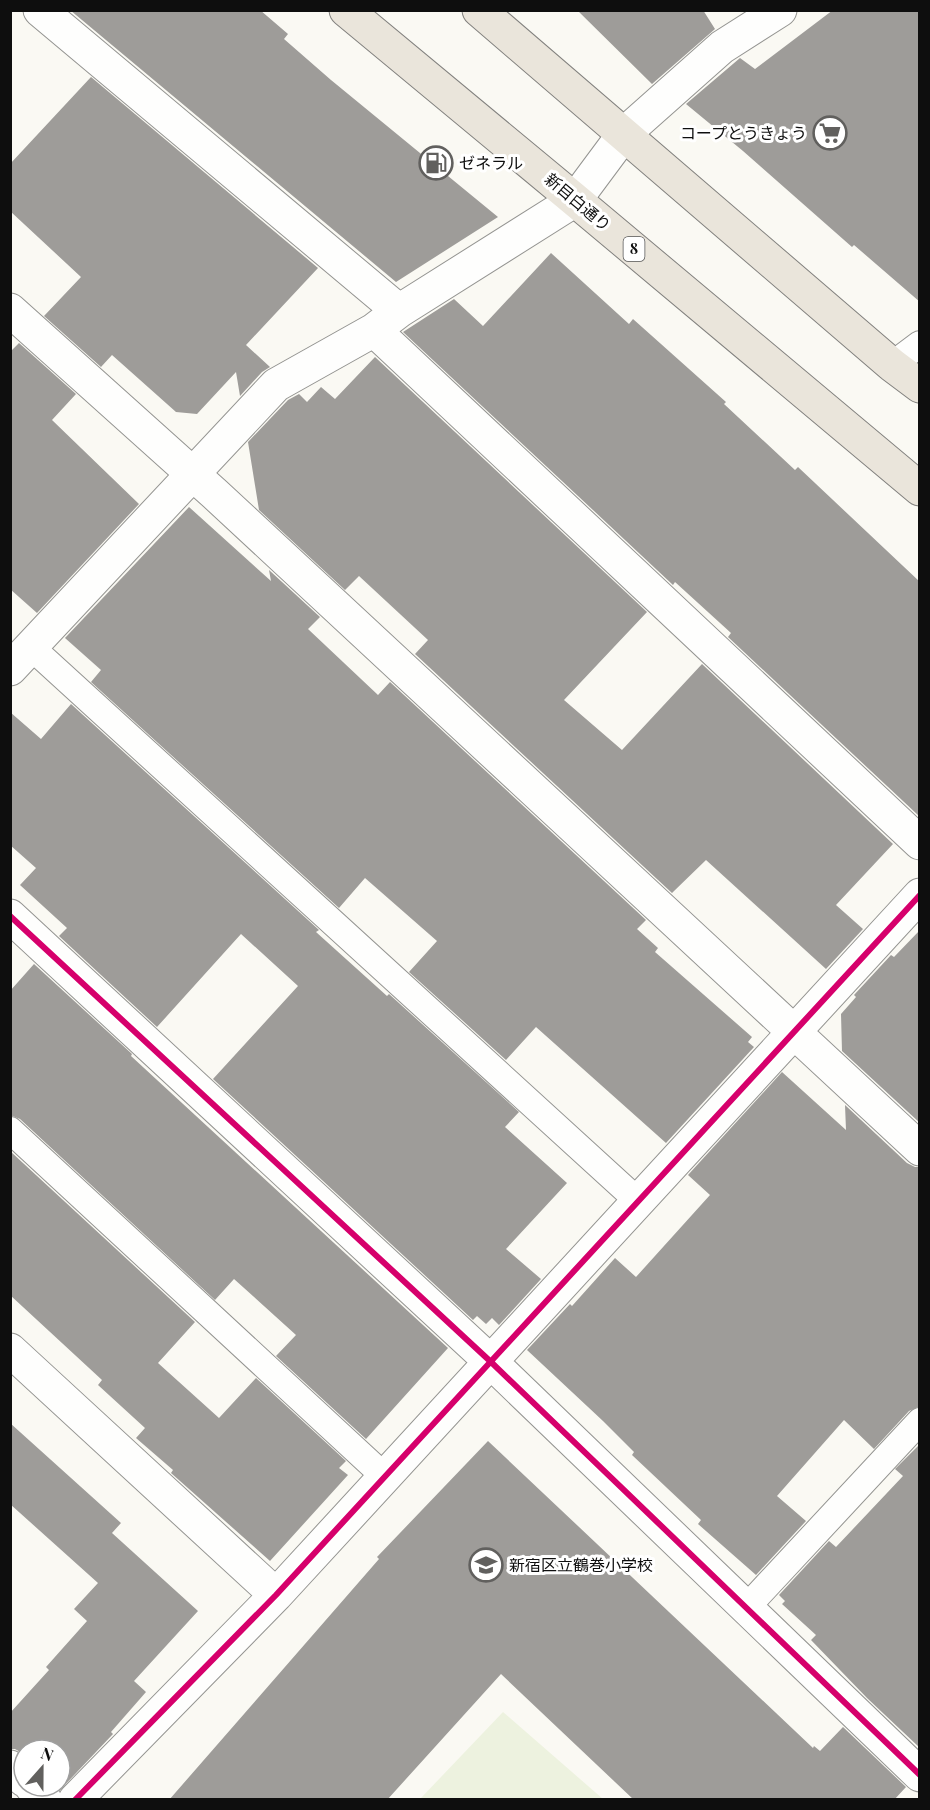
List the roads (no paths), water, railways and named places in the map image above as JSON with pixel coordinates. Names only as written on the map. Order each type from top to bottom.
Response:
[{"type":"main road","name":"新目白通り","points":[[346,10],[920,489]]},
{"type":"main road","points":[[479,10],[920,386]]},
{"type":"street","points":[[40,10],[386,320],[920,843]]},
{"type":"street","points":[[21,658],[276,385],[386,320],[575,200],[624,134],[722,46],[780,10]]},
{"type":"street","points":[[10,310],[192,475],[920,1149]]},
{"type":"street","points":[[75,1800],[276,1595],[920,895]]},
{"type":"street","points":[[10,916],[491,1362],[920,1775]]},
{"type":"street","points":[[10,1350],[276,1595]]},
{"type":"lane","points":[[892,364],[920,344]]},
{"type":"lane","points":[[21,658],[638,1201]]},
{"type":"lane","points":[[10,1130],[385,1477]]},
{"type":"lane","points":[[746,1608],[920,1421]]},
{"type":"place","name":"コープとうきょう","points":[[830,133]]},
{"type":"place","name":"ゼネラル","points":[[436,163]]},
{"type":"place","name":"新宿区立鶴巻小学校","points":[[486,1565]]}]
